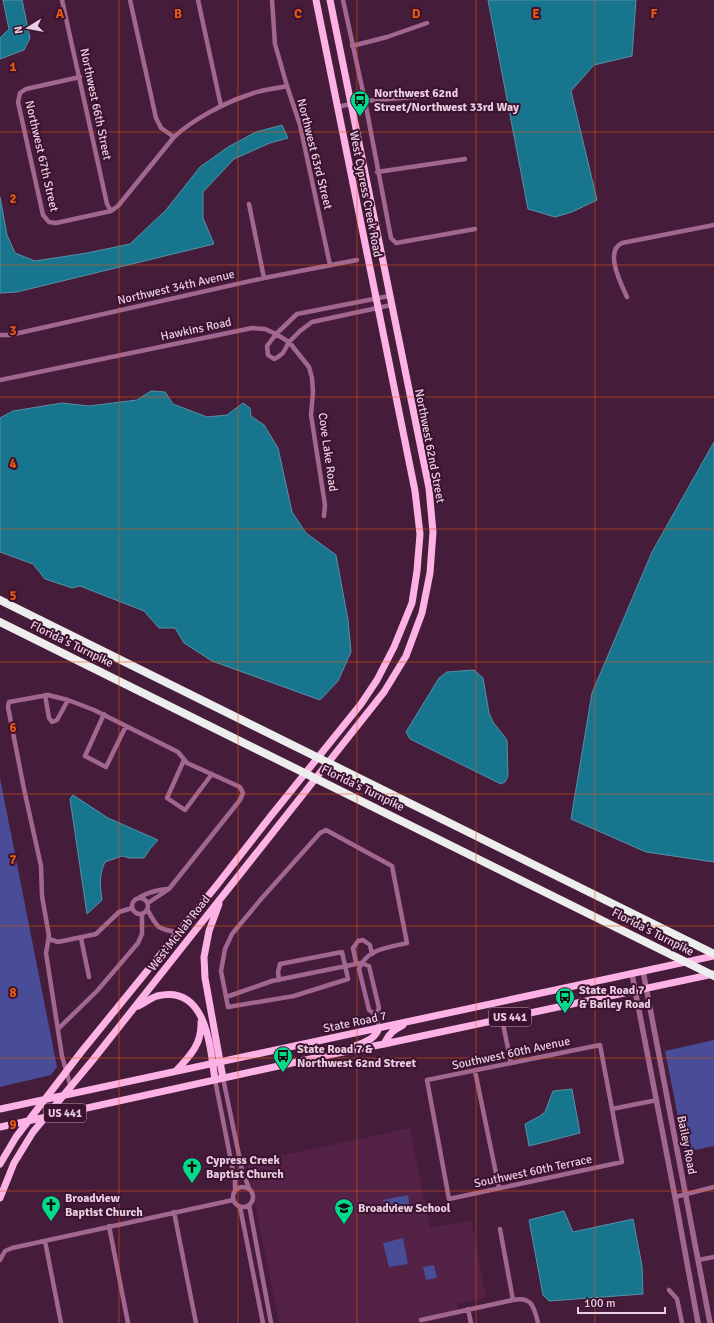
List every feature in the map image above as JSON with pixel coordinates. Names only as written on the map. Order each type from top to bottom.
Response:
[{"type":"highway","name":"Florida's Turnpike","points":[[0,600],[714,955]]},
{"type":"highway","name":"Florida's Turnpike","points":[[0,622],[714,975]]},
{"type":"main road","name":"West Cypress Creek Road","points":[[316,0],[376,299]]},
{"type":"main road","name":"West Cypress Creek Road","points":[[330,0],[389,296]]},
{"type":"main road","name":"Northwest 62nd Street","points":[[304,793],[384,692],[406,656],[422,613],[430,573],[433,532],[429,488],[389,296]]},
{"type":"main road","name":"Northwest 62nd Street","points":[[296,784],[360,704],[376,680],[394,647],[412,603],[418,570],[420,534],[415,491],[376,299]]},
{"type":"main road","name":"West McNab Road","points":[[0,1164],[16,1137],[82,1051],[179,932],[296,784]]},
{"type":"main road","name":"West McNab Road","points":[[0,1198],[14,1163],[33,1132],[92,1061],[304,793]]},
{"type":"main road","points":[[222,896],[209,931],[204,957],[205,978],[223,1078]]},
{"type":"main road","name":"State Road 7","points":[[4,1109],[714,955]]},
{"type":"main road","name":"US 441","points":[[0,1127],[333,1054],[714,975]]},
{"type":"main road","points":[[134,1008],[156,996],[177,996],[188,1000],[195,1007],[206,1027],[215,1080]]},
{"type":"main road","points":[[176,1071],[190,1056],[197,1045],[201,1029],[200,1015]]},
{"type":"main road","points":[[384,1044],[393,1030],[412,1020]]},
{"type":"main road","points":[[333,1054],[370,1040],[379,1028]]},
{"type":"main road","points":[[0,1116],[4,1109]]},
{"type":"street","name":"Northwest 66th Street","points":[[62,0],[107,204],[111,211]]},
{"type":"street","points":[[130,0],[156,118],[161,128],[174,137]]},
{"type":"street","points":[[198,0],[221,106]]},
{"type":"street","name":"Northwest 63rd Street","points":[[272,0],[275,44],[300,125],[330,265]]},
{"type":"street","points":[[343,0],[365,101],[390,238],[396,243],[475,229]]},
{"type":"street","points":[[352,46],[387,37],[427,23]]},
{"type":"street","name":"Northwest 67th Street","points":[[80,77],[26,89],[20,93],[18,102],[43,216],[49,222],[56,223],[111,211]]},
{"type":"street","points":[[111,211],[118,206],[182,129],[221,106],[249,94],[287,86]]},
{"type":"street","points":[[337,107],[365,101],[437,95]]},
{"type":"street","points":[[377,172],[465,159]]},
{"type":"street","points":[[249,204],[264,278]]},
{"type":"street","points":[[627,296],[615,267],[615,250],[618,245],[714,225]]},
{"type":"street","name":"Northwest 34th Avenue","points":[[0,335],[10,335],[264,278],[357,260]]},
{"type":"street","points":[[389,296],[297,314],[276,334],[267,346],[268,355],[274,359],[278,358],[283,353],[289,342],[312,322],[391,305]]},
{"type":"street","name":"Hawkins Road","points":[[0,380],[252,328],[265,329],[276,334]]},
{"type":"street","name":"Cove Lake Road","points":[[276,334],[289,342],[308,367],[312,378],[313,392],[311,415],[325,505],[324,516]]},
{"type":"street","points":[[58,1029],[97,991],[138,943],[142,934],[142,914],[147,909],[148,903],[169,889],[240,800],[242,793],[240,787],[187,763],[178,752],[104,714],[48,694],[9,702],[8,707],[41,866],[42,896],[49,936],[46,953],[62,1056],[73,1094]]},
{"type":"street","points":[[45,695],[49,718],[52,722],[57,720],[68,700]]},
{"type":"street","points":[[104,714],[85,756],[106,767],[126,726]]},
{"type":"street","points":[[184,760],[167,798],[185,810],[212,774]]},
{"type":"street","points":[[279,980],[278,972],[280,964],[342,952],[348,979],[294,996],[228,1007],[220,970],[225,948],[232,934],[320,833],[326,830],[392,866],[407,943],[376,950],[361,963],[359,969],[369,1010],[376,1015]]},
{"type":"street","points":[[142,914],[137,914],[132,908],[131,906],[133,900],[147,893],[169,889]]},
{"type":"street","points":[[140,897],[145,899],[148,903]]},
{"type":"street","points":[[49,939],[58,942],[96,934],[119,912],[132,908]]},
{"type":"street","name":"West McNab Road","points":[[147,909],[160,929],[179,932]]},
{"type":"street","points":[[81,938],[89,977]]},
{"type":"street","points":[[356,963],[353,948],[358,942],[363,940],[370,945],[372,954]]},
{"type":"street","points":[[226,996],[279,980],[361,963],[369,966],[378,1008],[376,1015],[379,1028]]},
{"type":"street","name":"Bailey Road","points":[[643,971],[710,1323]]},
{"type":"street","name":"Bailey Road","points":[[632,974],[666,1146],[698,1323]]},
{"type":"street","points":[[362,978],[371,976]]},
{"type":"street","points":[[502,1019],[511,1063]]},
{"type":"street","name":"Southwest 60th Avenue","points":[[449,1199],[427,1080],[600,1045],[612,1109]]},
{"type":"street","points":[[475,1071],[499,1188]]},
{"type":"street","points":[[215,1080],[235,1180],[233,1200],[234,1203],[240,1207],[246,1207],[252,1203],[253,1196],[242,1170],[223,1078]]},
{"type":"street","points":[[612,1109],[657,1100]]},
{"type":"street","name":"Southwest 60th Terrace","points":[[449,1199],[622,1162],[612,1109]]},
{"type":"street","points":[[223,1125],[233,1126]]},
{"type":"street","points":[[666,1146],[676,1144]]},
{"type":"street","points":[[235,1191],[243,1186],[249,1188]]},
{"type":"street","points":[[675,1197],[714,1187]]},
{"type":"street","points":[[0,1260],[5,1250],[12,1248],[233,1200]]},
{"type":"street","points":[[249,1205],[271,1323]]},
{"type":"street","points":[[240,1207],[263,1323]]},
{"type":"street","points":[[174,1212],[196,1323]]},
{"type":"street","points":[[109,1226],[128,1323]]},
{"type":"street","points":[[500,1229],[513,1300]]},
{"type":"street","points":[[45,1241],[61,1323]]},
{"type":"street","points":[[698,1260],[714,1257]]},
{"type":"street","points":[[669,1290],[677,1299],[682,1323]]},
{"type":"street","points":[[421,1320],[522,1298],[528,1300],[533,1306],[538,1323]]},
{"type":"street","points":[[468,1309],[471,1323]]},
{"type":"shaded area","points":[[0,778],[57,1067],[51,1075],[0,1087]]},
{"type":"shaded area","points":[[714,1040],[714,1146],[685,1152],[665,1051]]},
{"type":"shaded area","name":"Broadview School","points":[[410,1128],[430,1228],[471,1220],[486,1297],[457,1304],[460,1315],[424,1323],[279,1323],[247,1163]]},
{"type":"shaded area","points":[[408,1195],[410,1208],[386,1212],[383,1200]]},
{"type":"shaded area","points":[[403,1238],[408,1264],[389,1267],[383,1243]]},
{"type":"shaded area","points":[[434,1265],[437,1278],[426,1280],[423,1267]]},
{"type":"water","points":[[3,0],[22,0],[30,38],[24,50],[0,59],[0,38],[9,29]]},
{"type":"water","points":[[488,0],[636,0],[632,56],[594,65],[571,91],[597,200],[572,212],[555,217],[528,209]]},
{"type":"water","points":[[282,125],[288,138],[270,143],[234,159],[203,192],[203,218],[214,244],[17,292],[0,293],[0,197],[7,235],[15,253],[35,261],[87,253],[130,244],[166,210],[200,167],[228,147],[256,132]]},
{"type":"water","points":[[151,391],[165,392],[173,404],[207,417],[227,415],[243,403],[250,408],[251,416],[264,425],[278,448],[292,512],[306,533],[336,555],[348,620],[351,652],[338,681],[320,700],[212,661],[184,643],[175,628],[159,628],[144,611],[80,586],[72,588],[45,579],[33,564],[0,552],[0,418],[13,411],[62,403],[89,406],[137,400]]},
{"type":"water","points":[[714,442],[714,862],[646,852],[571,819],[592,693],[652,552]]},
{"type":"water","points":[[474,670],[483,678],[489,713],[493,722],[507,740],[508,776],[505,782],[501,784],[410,739],[406,732],[439,678],[447,672]]},
{"type":"water","points":[[73,795],[108,818],[158,840],[144,858],[130,858],[122,856],[105,862],[100,881],[102,900],[87,914],[70,799]]},
{"type":"water","points":[[572,1089],[580,1133],[529,1146],[525,1124],[545,1112],[553,1091]]},
{"type":"water","points":[[564,1211],[573,1232],[633,1219],[642,1266],[643,1294],[549,1301],[543,1295],[529,1220]]},
{"type":"place","name":"Northwest 62nd Street/Northwest 33rd Way","points":[[360,117]]},
{"type":"place","name":"State Road 7 & Bailey Road","points":[[565,1014]]},
{"type":"place","name":"State Road 7 & Northwest 62nd Street","points":[[283,1073]]},
{"type":"place","name":"Cypress Creek Baptist Church","points":[[192,1184]]},
{"type":"place","name":"Broadview Baptist Church","points":[[51,1222]]},
{"type":"place","name":"Broadview School","points":[[344,1225]]}]
